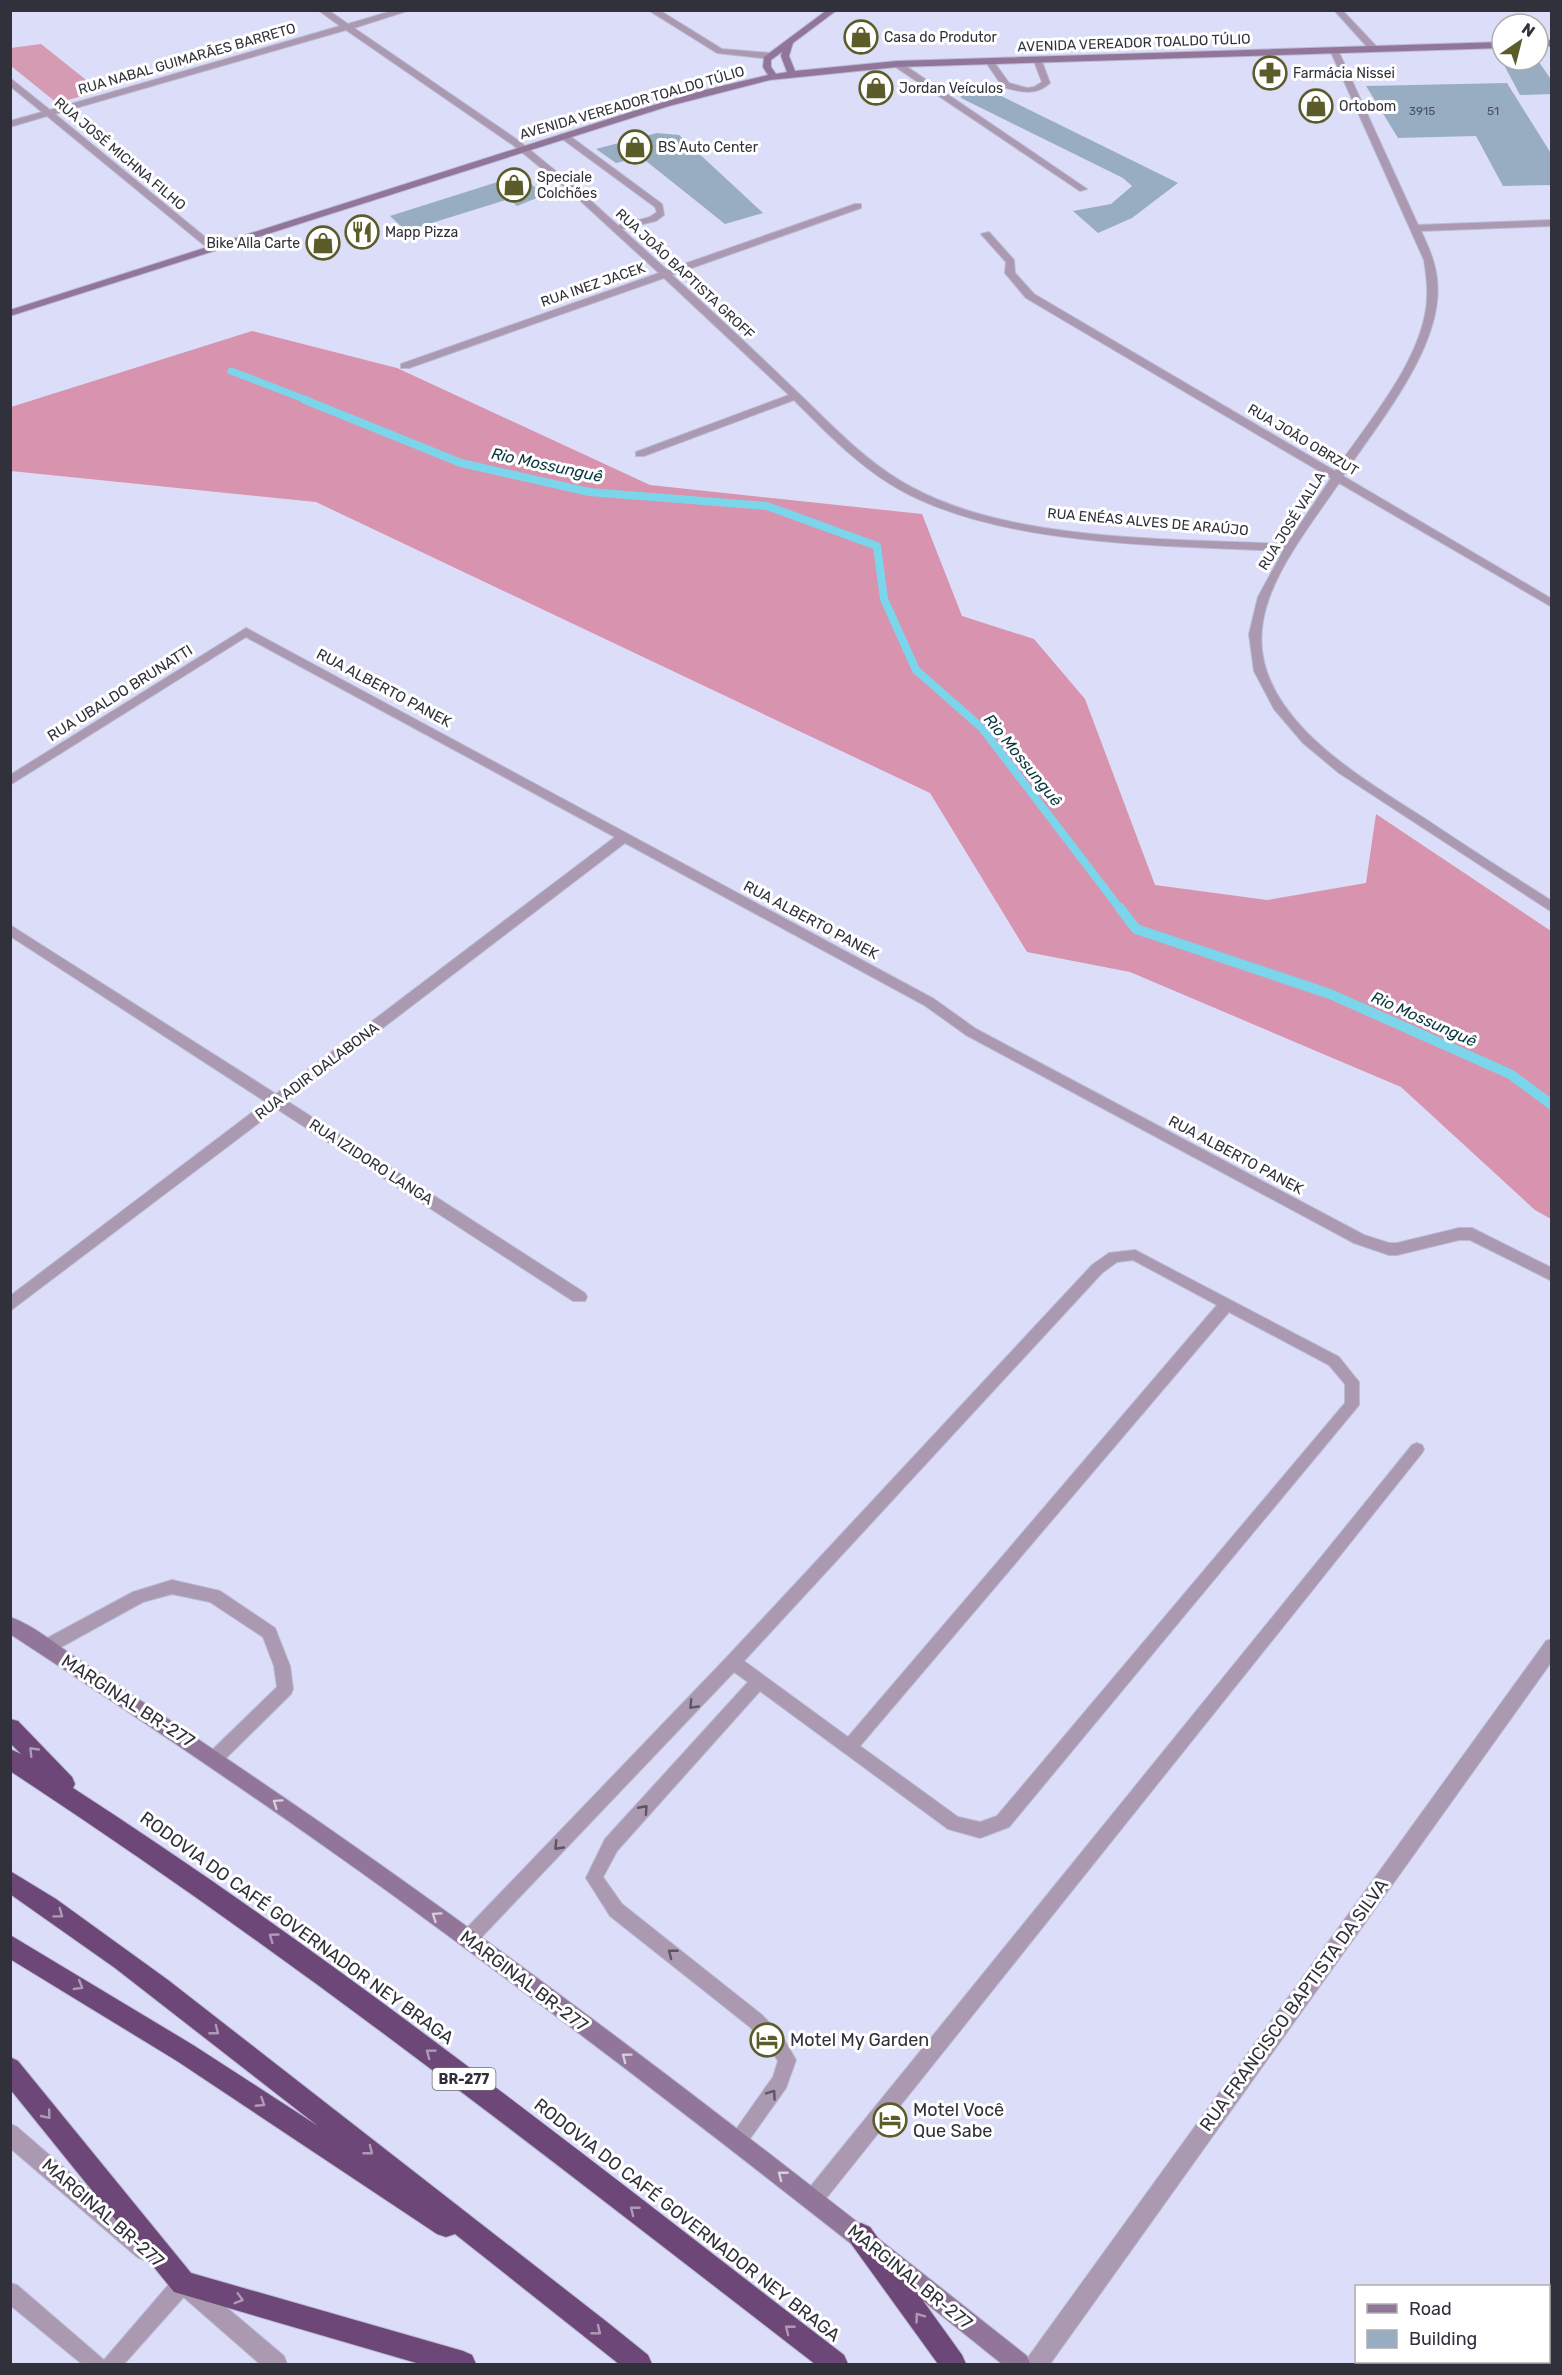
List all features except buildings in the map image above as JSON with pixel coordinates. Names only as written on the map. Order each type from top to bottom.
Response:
[{"type":"highway","points":[[10,1728],[84,1805]]},
{"type":"highway","name":"RODOVIA DO CAFÉ GOVERNADOR NEY BRAGA","points":[[10,1759],[84,1805],[249,1919],[410,2038],[835,2364]]},
{"type":"highway","points":[[10,1881],[208,2025],[639,2364]]},
{"type":"highway","points":[[10,1946],[185,2053],[556,2297]]},
{"type":"highway","points":[[10,2069],[183,2283],[463,2364]]},
{"type":"highway","points":[[861,2236],[953,2364]]},
{"type":"main road","points":[[773,77],[766,62],[770,56],[833,10]]},
{"type":"main road","points":[[790,41],[785,56],[792,74]]},
{"type":"main road","name":"AVENIDA VEREADOR TOALDO TÚLIO","points":[[10,313],[525,148],[701,94],[773,77],[897,64],[1490,45]]},
{"type":"main road","name":"MARGINAL BR-277","points":[[10,1624],[215,1758],[468,1939],[738,2141],[861,2236],[1019,2364]]},
{"type":"street","name":"RUA JOÃO BAPTISTA GROFF","points":[[322,10],[525,148],[880,473],[904,489],[968,514]]},
{"type":"street","name":"RUA NABAL GUIMARÃES BARRETO","points":[[10,124],[406,10]]},
{"type":"street","points":[[652,10],[720,51],[770,56]]},
{"type":"street","name":"RUA JOSÉ VALLA","points":[[1334,50],[1429,260],[1434,280],[1434,300],[1430,320],[1401,380],[1291,548],[1265,595],[1255,630],[1255,657],[1263,680],[1278,706],[1303,734],[1339,766],[1376,793],[1551,908]]},
{"type":"street","name":"RUA JOSÉ MICHNA FILHO","points":[[10,81],[213,248]]},
{"type":"street","points":[[10,92],[28,96]]},
{"type":"street","name":"RUA INEZ JACEK","points":[[405,366],[858,206]]},
{"type":"street","points":[[1415,228],[1551,223]]},
{"type":"street","name":"RUA JOÃO OBRZUT","points":[[986,234],[1011,262],[1010,273],[1025,292],[1040,302],[1551,604]]},
{"type":"street","points":[[640,454],[796,396]]},
{"type":"street","name":"RUA ENÉAS ALVES DE ARAÚJO","points":[[968,514],[1019,525],[1094,536],[1291,548]]},
{"type":"street","name":"RUA UBALDO BRUNATTI","points":[[10,781],[246,633]]},
{"type":"street","name":"RUA ALBERTO PANEK","points":[[246,633],[929,1002],[971,1032],[1359,1239],[1389,1249],[1397,1249],[1460,1234],[1472,1234],[1551,1275]]},
{"type":"street","name":"RUA ADIR DALABONA","points":[[10,1305],[624,837]]},
{"type":"street","name":"RUA IZIDORO LANGA","points":[[10,929],[579,1296]]},
{"type":"street","name":"RUA FRANCISCO BAPTISTA DA SILVA","points":[[1037,2364],[1551,1646]]},
{"type":"street","name":"MARGINAL BR-277","points":[[10,2134],[276,2364]]},
{"type":"lane","points":[[1338,10],[1373,48]]},
{"type":"lane","points":[[989,61],[1006,86],[1030,90],[1040,88],[1046,83],[1037,59]]},
{"type":"lane","points":[[897,64],[1083,189]]},
{"type":"lane","points":[[564,136],[659,206],[661,213],[653,219],[616,229]]},
{"type":"lane","points":[[468,1939],[733,1662],[1097,1269],[1114,1257],[1135,1256],[1227,1304],[1334,1361],[1352,1382],[1352,1405],[1002,1822],[980,1830],[954,1824],[733,1662]]},
{"type":"lane","points":[[848,1748],[1227,1304]]},
{"type":"lane","points":[[813,2199],[1418,1449]]},
{"type":"lane","points":[[46,1647],[139,1597],[172,1587],[214,1596],[269,1634],[282,1666],[285,1689],[215,1758]]},
{"type":"lane","points":[[738,2141],[780,2082],[787,2060],[776,2042],[756,2021],[616,1910],[594,1878],[611,1845],[759,1681]]},
{"type":"lane","points":[[112,2364],[183,2283]]},
{"type":"lane","points":[[10,2292],[96,2364]]},
{"type":"shaded area","points":[[41,44],[100,91],[57,103],[11,66],[11,48]]},
{"type":"shaded area","points":[[252,331],[397,368],[650,485],[922,514],[962,616],[1034,639],[1085,699],[1155,885],[1267,900],[1366,883],[1376,814],[1551,931],[1551,1219],[1535,1210],[1401,1087],[1130,972],[1027,952],[930,793],[316,502],[11,471],[11,407]]},
{"type":"waterway","name":"Rio Mossunguê","points":[[231,371],[309,401]]},
{"type":"waterway","name":"Rio Mossunguê","points":[[305,400],[461,463],[589,492],[767,506],[877,546],[884,599],[916,670],[982,728],[1121,910]]},
{"type":"waterway","name":"Rio Mossunguê","points":[[1120,908],[1136,929],[1330,994],[1510,1074],[1552,1105]]},
{"type":"place","name":"Casa do Produtor","points":[[861,37]]},
{"type":"place","name":"Farmácia Nissei","points":[[1270,73]]},
{"type":"place","name":"Jordan Veículos","points":[[876,88]]},
{"type":"place","name":"Ortobom","points":[[1316,106]]},
{"type":"place","name":"BS Auto Center","points":[[635,147]]},
{"type":"place","name":"Speciale Colchões","points":[[514,185]]},
{"type":"place","name":"Mapp Pizza","points":[[362,232]]},
{"type":"place","name":"Bike Alla Carte","points":[[323,243]]},
{"type":"place","name":"Motel My Garden","points":[[767,2040]]},
{"type":"place","name":"Motel Você Que Sabe","points":[[890,2120]]}]
